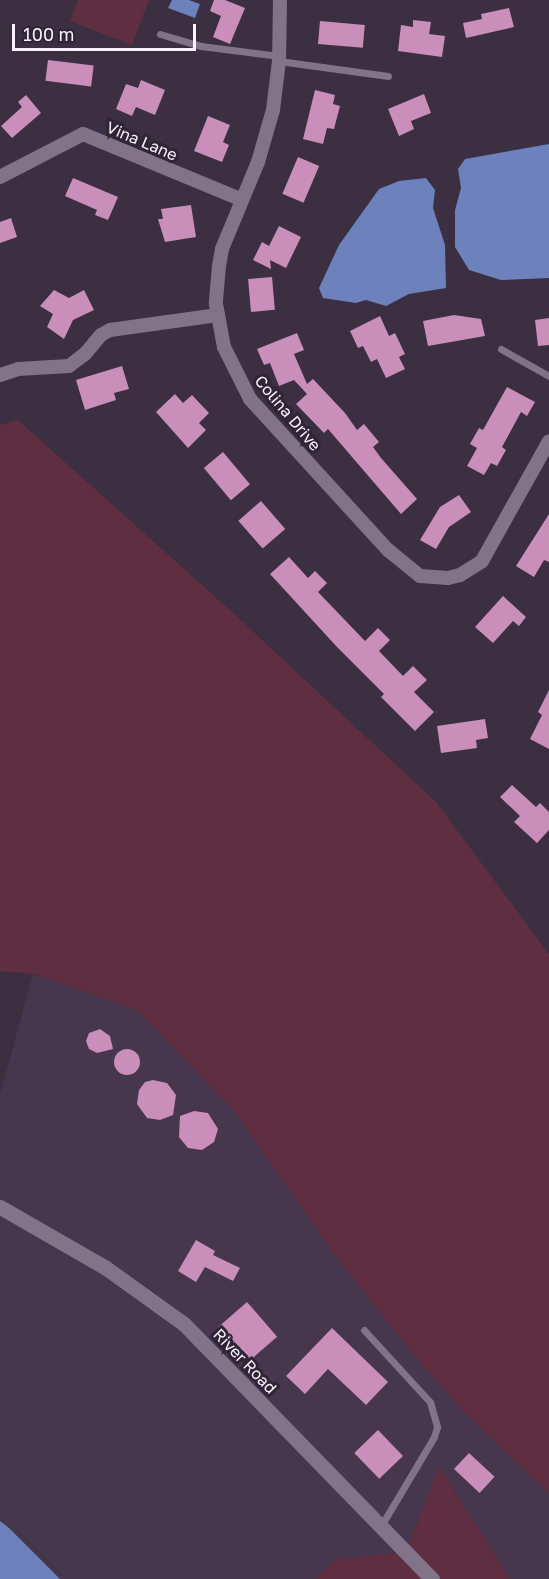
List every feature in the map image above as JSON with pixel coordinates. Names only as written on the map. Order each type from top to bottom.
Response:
[{"type":"main road","name":"River Road","points":[[0,1207],[106,1268],[184,1324],[432,1579]]},
{"type":"street","name":"Colina Drive","points":[[280,0],[279,59],[273,110],[268,131],[222,249],[219,266],[218,315],[228,358],[250,399],[387,550],[420,576],[448,578],[460,575],[482,561],[549,441]]},
{"type":"street","name":"Vina Lane","points":[[0,177],[83,134],[242,200]]},
{"type":"street","points":[[0,375],[18,369],[69,366],[85,354],[100,335],[110,330],[218,315]]},
{"type":"lane","points":[[160,34],[201,46],[388,76]]},
{"type":"lane","points":[[501,349],[549,376]]},
{"type":"lane","points":[[364,1330],[430,1402],[437,1427],[434,1437],[381,1526]]},
{"type":"shaded area","points":[[78,0],[149,0],[132,45],[70,21]]},
{"type":"shaded area","points":[[18,420],[232,612],[436,802],[549,954],[549,1494],[463,1411],[408,1348],[332,1251],[235,1112],[137,1010],[34,974],[0,971],[0,425]]},
{"type":"shaded area","points":[[33,974],[137,1010],[235,1112],[332,1251],[408,1348],[463,1411],[549,1494],[549,1579],[510,1579],[439,1467],[406,1552],[335,1559],[316,1579],[60,1579],[0,1521],[0,1095]]},
{"type":"shaded area","points":[[439,1466],[510,1579],[316,1579],[335,1559],[406,1552]]},
{"type":"water","points":[[172,0],[189,0],[200,4],[195,18],[168,8]]},
{"type":"water","points":[[549,144],[549,278],[501,280],[469,270],[455,247],[455,210],[461,188],[458,169],[465,159]]},
{"type":"water","points":[[426,178],[435,190],[433,208],[445,245],[446,288],[409,294],[386,306],[366,300],[356,303],[323,298],[319,288],[339,245],[379,189],[399,181]]},
{"type":"water","points":[[0,1521],[9,1528],[60,1579],[0,1579]]},
{"type":"building","points":[[214,0],[225,0],[245,8],[230,44],[213,37],[221,16],[210,11]]},
{"type":"building","points":[[509,8],[514,27],[466,38],[463,23],[482,19],[481,14]]},
{"type":"building","points":[[413,20],[431,22],[429,34],[445,36],[442,57],[398,51],[401,25],[413,27]]},
{"type":"building","points":[[320,21],[365,25],[363,48],[318,44]]},
{"type":"building","points":[[48,60],[94,66],[91,86],[45,81]]},
{"type":"building","points":[[141,80],[165,90],[155,115],[136,107],[132,116],[116,109],[126,84],[138,88]]},
{"type":"building","points":[[315,90],[335,95],[333,104],[340,106],[334,129],[327,128],[323,144],[303,139]]},
{"type":"building","points":[[424,94],[431,113],[411,121],[414,129],[399,136],[388,109]]},
{"type":"building","points":[[26,95],[41,113],[12,138],[1,126],[22,107],[18,102]]},
{"type":"building","points":[[208,116],[230,125],[223,142],[229,145],[222,162],[194,151]]},
{"type":"building","points":[[298,157],[319,166],[304,203],[282,194]]},
{"type":"building","points":[[73,178],[118,197],[108,220],[95,215],[97,210],[65,196]]},
{"type":"building","points":[[191,205],[196,237],[165,242],[158,219],[163,219],[161,209]]},
{"type":"building","points":[[11,218],[17,237],[0,243],[0,222]]},
{"type":"building","points":[[279,226],[301,237],[286,268],[270,260],[271,269],[253,260],[262,242],[269,246]]},
{"type":"building","points":[[272,277],[275,310],[251,312],[248,279]]},
{"type":"building","points":[[54,290],[69,298],[84,290],[94,310],[73,320],[64,339],[47,327],[53,314],[40,306]]},
{"type":"building","points":[[454,315],[481,319],[485,336],[428,346],[423,321]]},
{"type":"building","points":[[380,316],[389,336],[395,333],[405,354],[399,357],[405,369],[386,378],[377,359],[371,362],[363,346],[358,348],[350,331]]},
{"type":"building","points":[[549,318],[549,345],[538,346],[535,320]]},
{"type":"building","points":[[297,333],[304,350],[294,354],[307,384],[313,379],[345,413],[357,430],[364,424],[379,442],[373,447],[417,499],[401,514],[328,429],[324,433],[296,404],[307,394],[294,380],[279,386],[270,363],[264,365],[257,349]]},
{"type":"building","points":[[122,366],[129,389],[114,393],[116,400],[85,410],[76,380]]},
{"type":"building","points":[[507,387],[535,402],[527,416],[521,412],[502,447],[506,450],[497,466],[491,463],[484,475],[467,466],[477,448],[470,444],[479,428],[483,430]]},
{"type":"building","points":[[175,394],[183,403],[192,395],[209,413],[199,423],[206,430],[188,448],[156,412]]},
{"type":"building","points":[[223,452],[250,484],[231,500],[204,468]]},
{"type":"building","points":[[459,495],[471,512],[449,527],[436,549],[420,540],[440,507]]},
{"type":"building","points":[[261,501],[285,529],[263,549],[238,521]]},
{"type":"building","points":[[549,514],[549,562],[544,560],[534,577],[516,566]]},
{"type":"building","points":[[289,557],[308,578],[315,571],[327,583],[318,592],[365,641],[378,628],[390,640],[379,651],[403,676],[413,666],[427,680],[414,692],[434,712],[415,731],[381,697],[384,694],[270,574]]},
{"type":"building","points":[[503,596],[526,617],[519,626],[513,621],[493,643],[475,627]]},
{"type":"building","points":[[549,690],[549,749],[530,739],[542,715],[538,712]]},
{"type":"building","points":[[485,719],[488,738],[476,740],[477,748],[441,753],[437,726]]},
{"type":"building","points":[[512,785],[536,807],[540,803],[549,812],[549,830],[537,843],[514,822],[520,816],[500,797]]},
{"type":"building","points":[[100,1029],[110,1036],[113,1049],[97,1053],[89,1049],[86,1041],[89,1033]]},
{"type":"building","points":[[127,1049],[136,1053],[140,1062],[136,1071],[127,1075],[118,1071],[114,1062],[118,1053]]},
{"type":"building","points":[[153,1080],[167,1083],[176,1095],[173,1115],[160,1120],[147,1118],[137,1104],[139,1090],[145,1082]]},
{"type":"building","points":[[194,1111],[208,1113],[218,1129],[214,1142],[202,1150],[188,1148],[179,1137],[180,1116]]},
{"type":"building","points":[[196,1240],[215,1251],[213,1255],[240,1268],[233,1281],[205,1267],[196,1282],[178,1271]]},
{"type":"building","points":[[247,1302],[277,1337],[248,1362],[218,1327]]},
{"type":"building","points":[[332,1328],[388,1382],[366,1405],[328,1369],[305,1394],[286,1376]]},
{"type":"building","points":[[378,1430],[403,1456],[379,1479],[354,1453]]},
{"type":"building","points":[[469,1453],[495,1477],[480,1493],[454,1469]]}]
